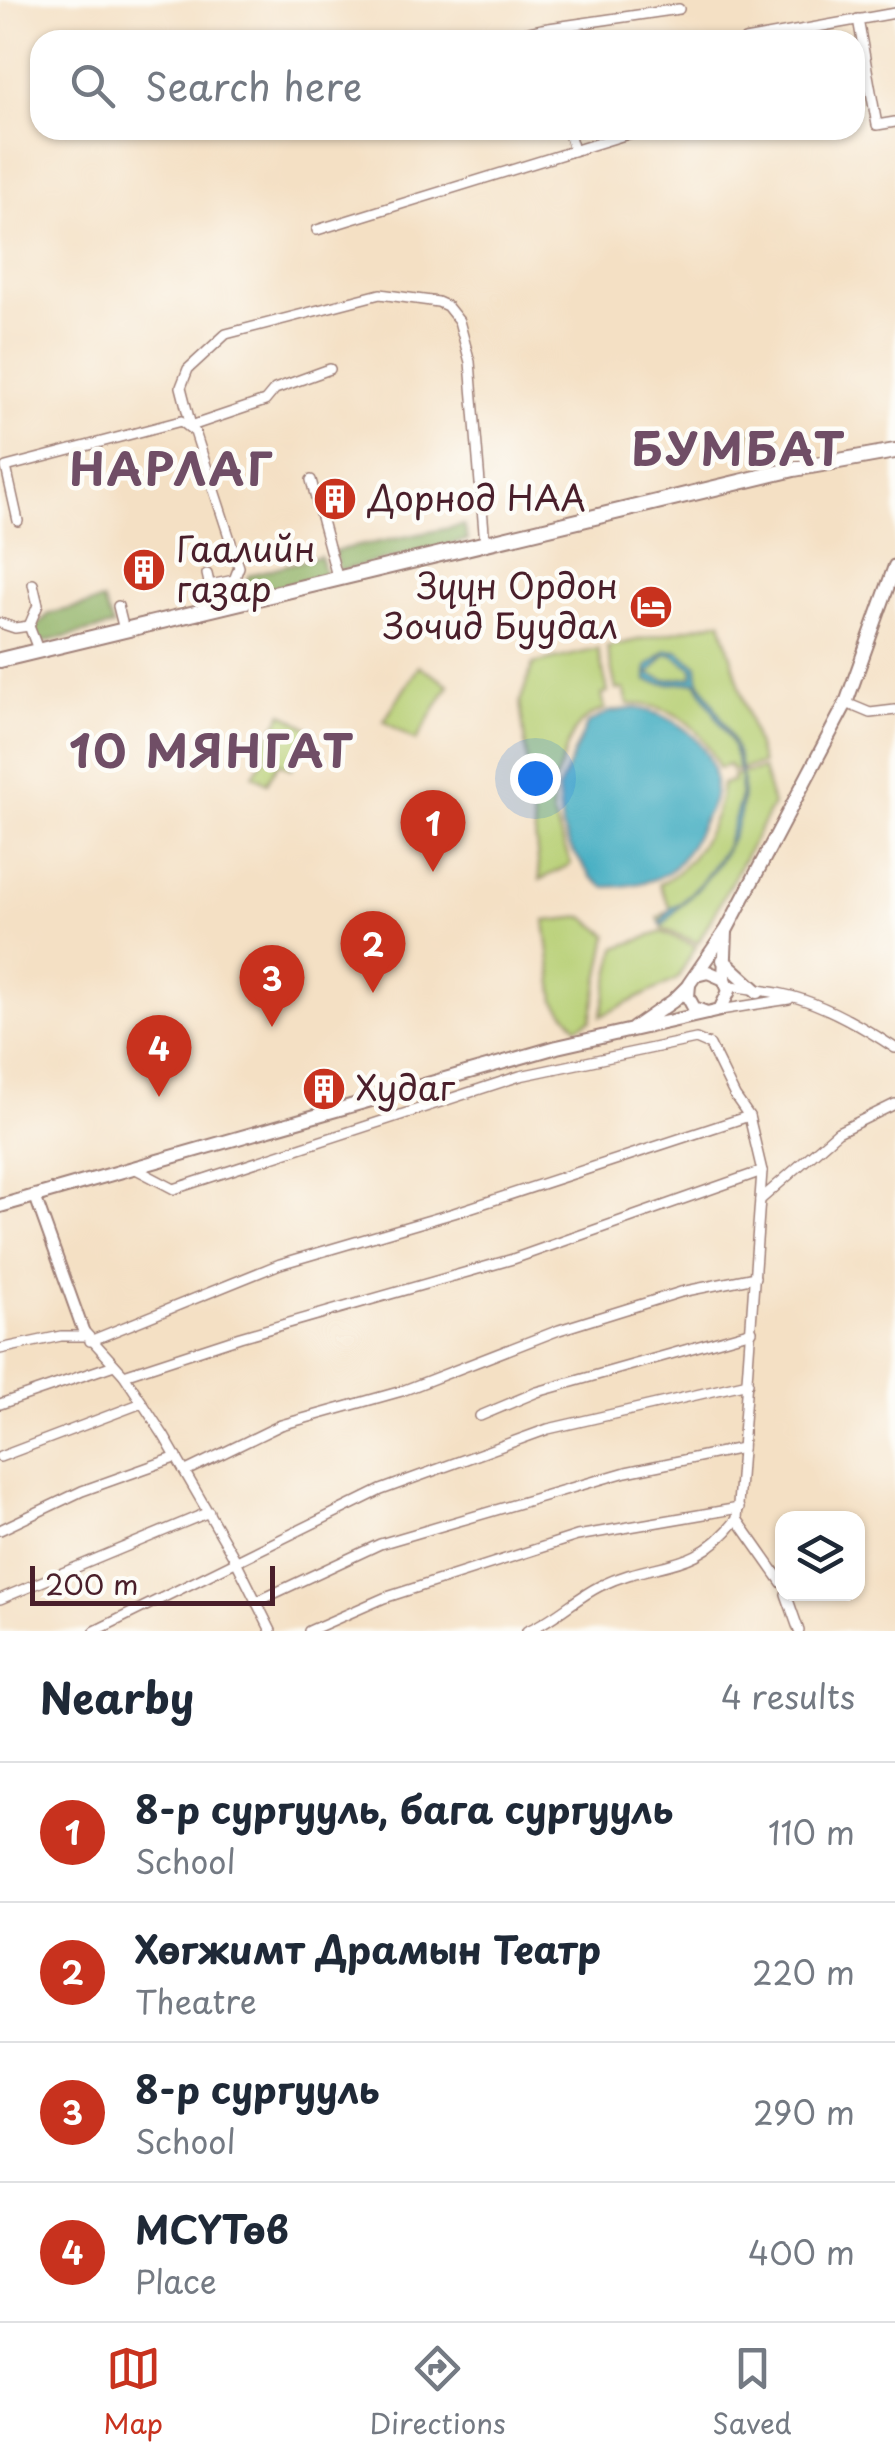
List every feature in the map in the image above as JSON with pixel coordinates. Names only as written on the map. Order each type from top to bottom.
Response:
[{"type":"highway","points":[[0,660],[894,449]]},
{"type":"main road","points":[[628,1032],[673,1001],[693,980],[727,930],[846,703],[895,566]]},
{"type":"main road","points":[[0,1206],[594,1039],[714,1012],[728,998],[723,960],[727,930]]},
{"type":"main road","points":[[723,960],[758,992]]},
{"type":"main road","points":[[693,980],[708,972],[725,982]]},
{"type":"main road","points":[[693,980],[690,1003],[714,1012]]},
{"type":"street","points":[[534,30],[679,9]]},
{"type":"street","points":[[798,30],[895,13]]},
{"type":"street","points":[[858,19],[858,30]]},
{"type":"street","points":[[865,83],[877,125],[895,122]]},
{"type":"street","points":[[571,140],[574,150]]},
{"type":"street","points":[[317,230],[608,140]]},
{"type":"street","points":[[215,609],[208,580],[234,580],[240,567],[191,426],[181,387],[188,369],[226,334],[380,294],[447,306],[459,321],[470,362],[485,544]]},
{"type":"street","points":[[18,521],[6,467],[181,421],[191,426],[265,401],[275,389],[330,369]]},
{"type":"street","points":[[311,480],[338,580]]},
{"type":"street","points":[[33,584],[38,605],[29,626],[39,652]]},
{"type":"street","points":[[118,606],[124,630]]},
{"type":"street","points":[[0,623],[14,628],[29,626]]},
{"type":"street","points":[[846,703],[870,714],[895,710]]},
{"type":"street","points":[[725,982],[801,1001],[890,1040],[895,1048]]},
{"type":"street","points":[[714,1012],[789,999],[801,1001]]},
{"type":"street","points":[[594,1039],[601,1059]]},
{"type":"street","points":[[132,1167],[174,1189],[520,1076],[696,1040],[710,1045],[748,1116],[762,1171],[737,1519],[718,1543],[691,1559],[598,1587],[544,1624],[527,1631]]},
{"type":"street","points":[[760,1200],[838,1132],[895,1104]]},
{"type":"street","points":[[0,1349],[62,1336],[86,1336],[280,1264],[454,1213],[748,1116]]},
{"type":"street","points":[[124,1375],[513,1259],[762,1171]]},
{"type":"street","points":[[35,1196],[86,1336],[124,1375],[186,1471],[236,1559],[270,1631]]},
{"type":"street","points":[[186,1471],[282,1424],[402,1391],[559,1330],[681,1292],[755,1277]]},
{"type":"street","points":[[480,1416],[537,1392],[752,1331]]},
{"type":"street","points":[[0,1404],[114,1365]]},
{"type":"street","points":[[96,1631],[381,1490],[548,1430],[748,1383]]},
{"type":"street","points":[[0,1457],[142,1403]]},
{"type":"street","points":[[256,1602],[380,1544],[626,1472],[742,1448]]},
{"type":"street","points":[[0,1530],[82,1491],[177,1457]]},
{"type":"street","points":[[309,1631],[384,1598],[577,1536],[738,1508]]},
{"type":"street","points":[[0,1599],[209,1512]]},
{"type":"street","points":[[737,1519],[775,1573]]},
{"type":"street","points":[[788,1601],[799,1631]]},
{"type":"green space","points":[[777,426],[781,457],[758,462],[753,428]]},
{"type":"green space","points":[[464,525],[468,540],[339,571],[334,551]]},
{"type":"green space","points":[[320,556],[325,575],[221,601],[217,591],[245,584],[249,575]]},
{"type":"green space","points":[[103,601],[113,626],[39,643],[35,628],[49,614]]},
{"type":"green space","points":[[721,621],[762,764],[732,771],[730,765],[719,768],[704,740],[684,720],[660,708],[628,704],[624,689],[616,690],[607,647]]},
{"type":"green space","points":[[598,649],[608,692],[602,694],[605,709],[577,728],[555,780],[529,775],[520,702],[533,664]]},
{"type":"green space","points":[[419,666],[449,685],[416,741],[384,721]]},
{"type":"green space","points":[[283,713],[315,732],[291,769],[279,763],[267,783],[253,775],[266,755],[260,750]]},
{"type":"green space","points":[[763,769],[773,805],[698,943],[663,929],[658,918],[671,909],[659,884],[683,867],[703,842],[716,813],[722,784],[734,781],[733,775]]},
{"type":"green space","points":[[529,778],[554,783],[552,813],[571,864],[540,880]]},
{"type":"green space","points":[[584,917],[608,935],[591,1020],[577,1027],[555,1001],[545,921]]},
{"type":"green space","points":[[662,932],[696,946],[677,979],[601,1016],[616,948]]},
{"type":"water","points":[[667,650],[677,651],[697,665],[700,682],[735,747],[741,771],[743,793],[740,815],[723,856],[710,875],[663,925],[660,923],[672,907],[704,879],[726,847],[740,800],[741,777],[732,743],[696,682],[647,681],[647,667]],"holes":[[[671,654],[693,668],[692,677],[666,680],[649,674],[665,655]]]},
{"type":"water","points":[[636,708],[681,726],[704,749],[715,779],[713,801],[688,849],[671,870],[639,883],[604,887],[591,877],[569,845],[562,828],[558,790],[587,724],[609,712]]},
{"type":"place","name":"Дорнод НАА","points":[[335,499]]},
{"type":"place","name":"Гаалийн газар","points":[[144,570]]},
{"type":"place","name":"Зүүн Ордон Зочид Буудал","points":[[651,607]]},
{"type":"place","name":"8-р сургууль, бага сургууль","points":[[433,872]]},
{"type":"place","name":"Хөгжимт Драмын Театр","points":[[373,993]]},
{"type":"place","name":"8-р сургууль","points":[[272,1027]]},
{"type":"place","name":"Худаг","points":[[324,1089]]},
{"type":"place","name":"МСҮТөв","points":[[159,1097]]},
{"type":"district","name":"БУМБАТ","points":[[739,450]]},
{"type":"district","name":"НАРЛАГ","points":[[172,470]]},
{"type":"district","name":"10 МЯНГАТ","points":[[212,752]]}]
